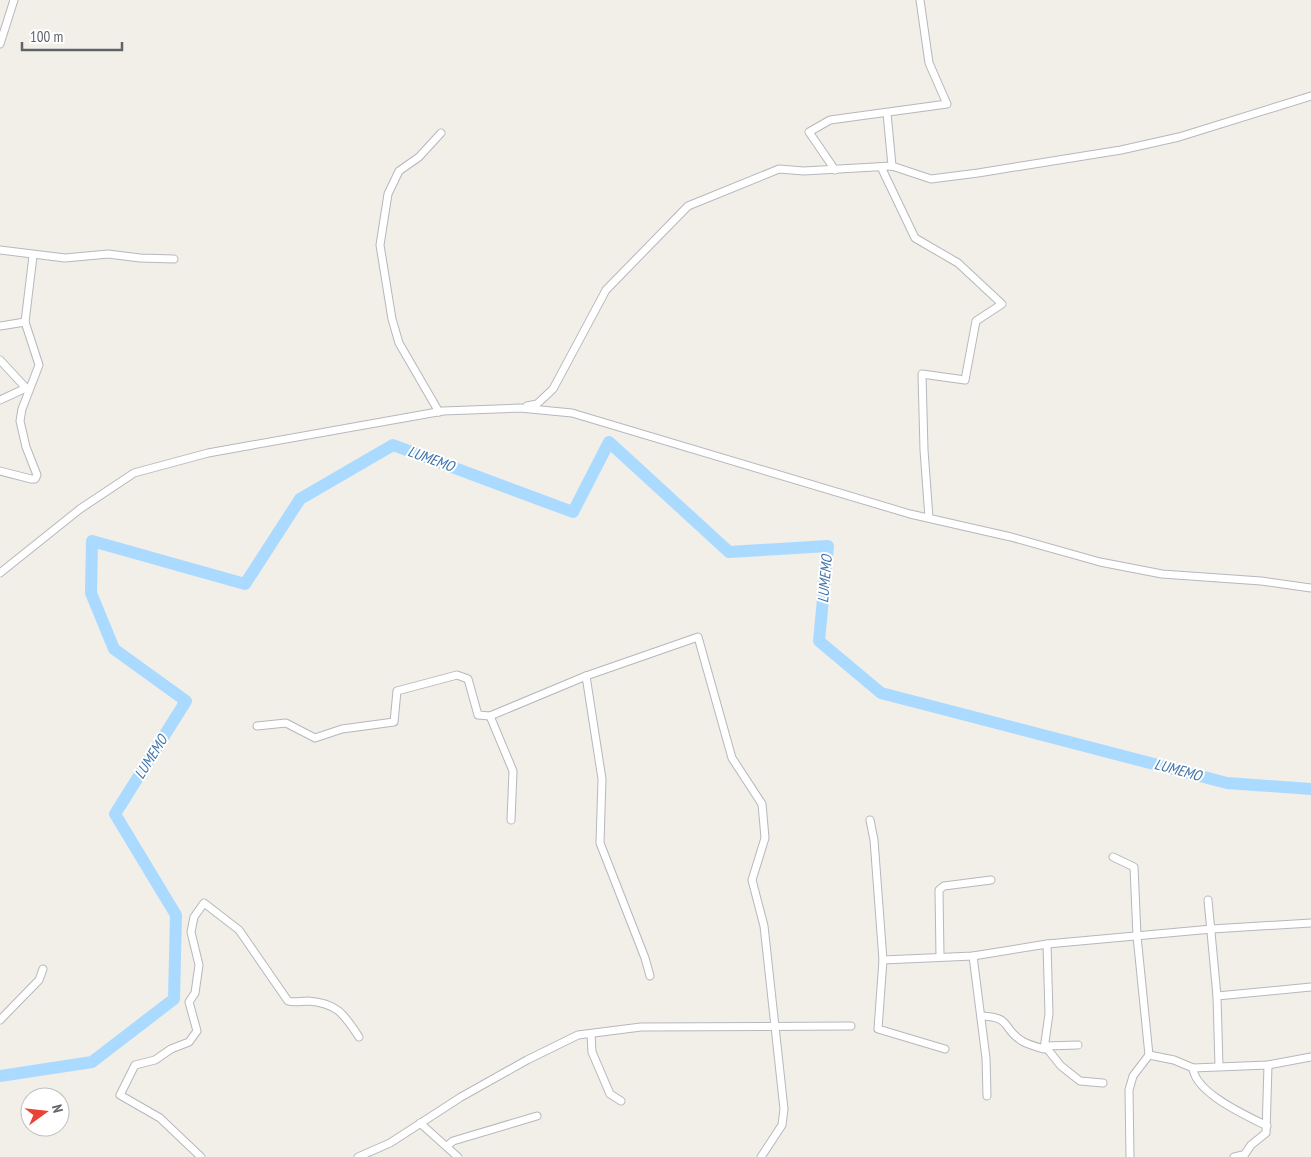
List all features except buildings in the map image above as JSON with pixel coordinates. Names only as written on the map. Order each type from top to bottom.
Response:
[{"type":"street","points":[[0,44],[14,0]]},
{"type":"street","points":[[835,170],[809,132],[830,120],[947,104],[929,63],[920,0]]},
{"type":"street","points":[[520,408],[537,404],[553,389],[606,290],[688,206],[779,169],[835,170],[892,166],[930,179],[1064,160],[1179,137],[1311,96]]},
{"type":"street","points":[[887,113],[892,166]]},
{"type":"street","points":[[439,412],[399,343],[392,319],[380,245],[388,194],[399,171],[419,157],[441,134]]},
{"type":"street","points":[[882,168],[915,238],[958,263],[1002,304],[976,321],[966,380],[922,374],[924,450],[929,518]]},
{"type":"street","points":[[0,250],[33,256],[65,258],[108,254],[140,258],[174,259]]},
{"type":"street","points":[[0,470],[31,479],[37,476],[20,421],[27,390],[39,365],[25,322],[33,256]]},
{"type":"street","points":[[0,326],[25,322]]},
{"type":"street","points":[[0,360],[27,390]]},
{"type":"street","points":[[0,400],[27,390]]},
{"type":"street","points":[[0,572],[80,509],[134,473],[208,453],[439,412],[520,408],[572,413],[929,518],[1010,537],[1100,562],[1153,572],[1228,580],[1261,581],[1311,588]]},
{"type":"street","points":[[257,726],[286,724],[314,738],[342,729],[394,722],[397,691],[457,675],[468,679],[478,715],[490,716],[586,676],[698,637],[732,758],[762,804],[765,838],[752,880],[764,926],[783,1117],[782,1125],[761,1157]]},
{"type":"street","points":[[586,676],[602,779],[600,843],[645,958],[650,976]]},
{"type":"street","points":[[490,716],[513,771],[511,820]]},
{"type":"street","points":[[870,820],[874,840],[883,960],[878,1029],[945,1049]]},
{"type":"street","points":[[1113,857],[1134,867],[1137,936],[1149,1055],[1132,1076],[1129,1090],[1130,1157]]},
{"type":"street","points":[[940,957],[939,890],[944,886],[991,880]]},
{"type":"street","points":[[1208,900],[1217,996],[1219,1066]]},
{"type":"street","points":[[201,1157],[160,1118],[120,1095],[135,1065],[155,1060],[171,1049],[190,1042],[197,1031],[190,1002],[195,993],[199,964],[191,932],[194,917],[204,904],[239,930],[288,1001],[316,1002],[331,1005],[346,1016],[359,1037]]},
{"type":"street","points":[[883,960],[973,956],[1047,944],[1212,929],[1311,923]]},
{"type":"street","points":[[1047,944],[1049,1014],[1045,1046],[1062,1066],[1080,1081],[1103,1083]]},
{"type":"street","points":[[973,956],[986,1058],[987,1096]]},
{"type":"street","points":[[0,1020],[39,980],[43,969]]},
{"type":"street","points":[[1217,996],[1311,987]]},
{"type":"street","points":[[981,1016],[997,1017],[1004,1020],[1021,1040],[1044,1049],[1045,1046],[1078,1045]]},
{"type":"street","points":[[358,1157],[390,1143],[461,1097],[527,1060],[578,1036],[641,1027],[735,1025],[775,1028],[852,1026]]},
{"type":"street","points":[[591,1034],[592,1052],[610,1094],[621,1101]]},
{"type":"street","points":[[1149,1055],[1174,1060],[1193,1068],[1268,1065],[1311,1057]]},
{"type":"street","points":[[1234,1157],[1244,1156],[1250,1145],[1266,1134],[1268,1065]]},
{"type":"street","points":[[1193,1068],[1194,1076],[1208,1091],[1233,1108],[1267,1126]]},
{"type":"street","points":[[447,1146],[453,1141],[537,1116]]},
{"type":"street","points":[[420,1123],[458,1157]]},
{"type":"waterway","name":"LUMEMO","points":[[0,1076],[92,1062],[174,999],[176,915],[115,814],[186,701],[114,649],[91,593],[92,541],[245,584],[300,499],[393,445],[573,512],[609,442],[729,552],[828,546],[819,641],[881,693],[1227,783],[1311,789]]}]
